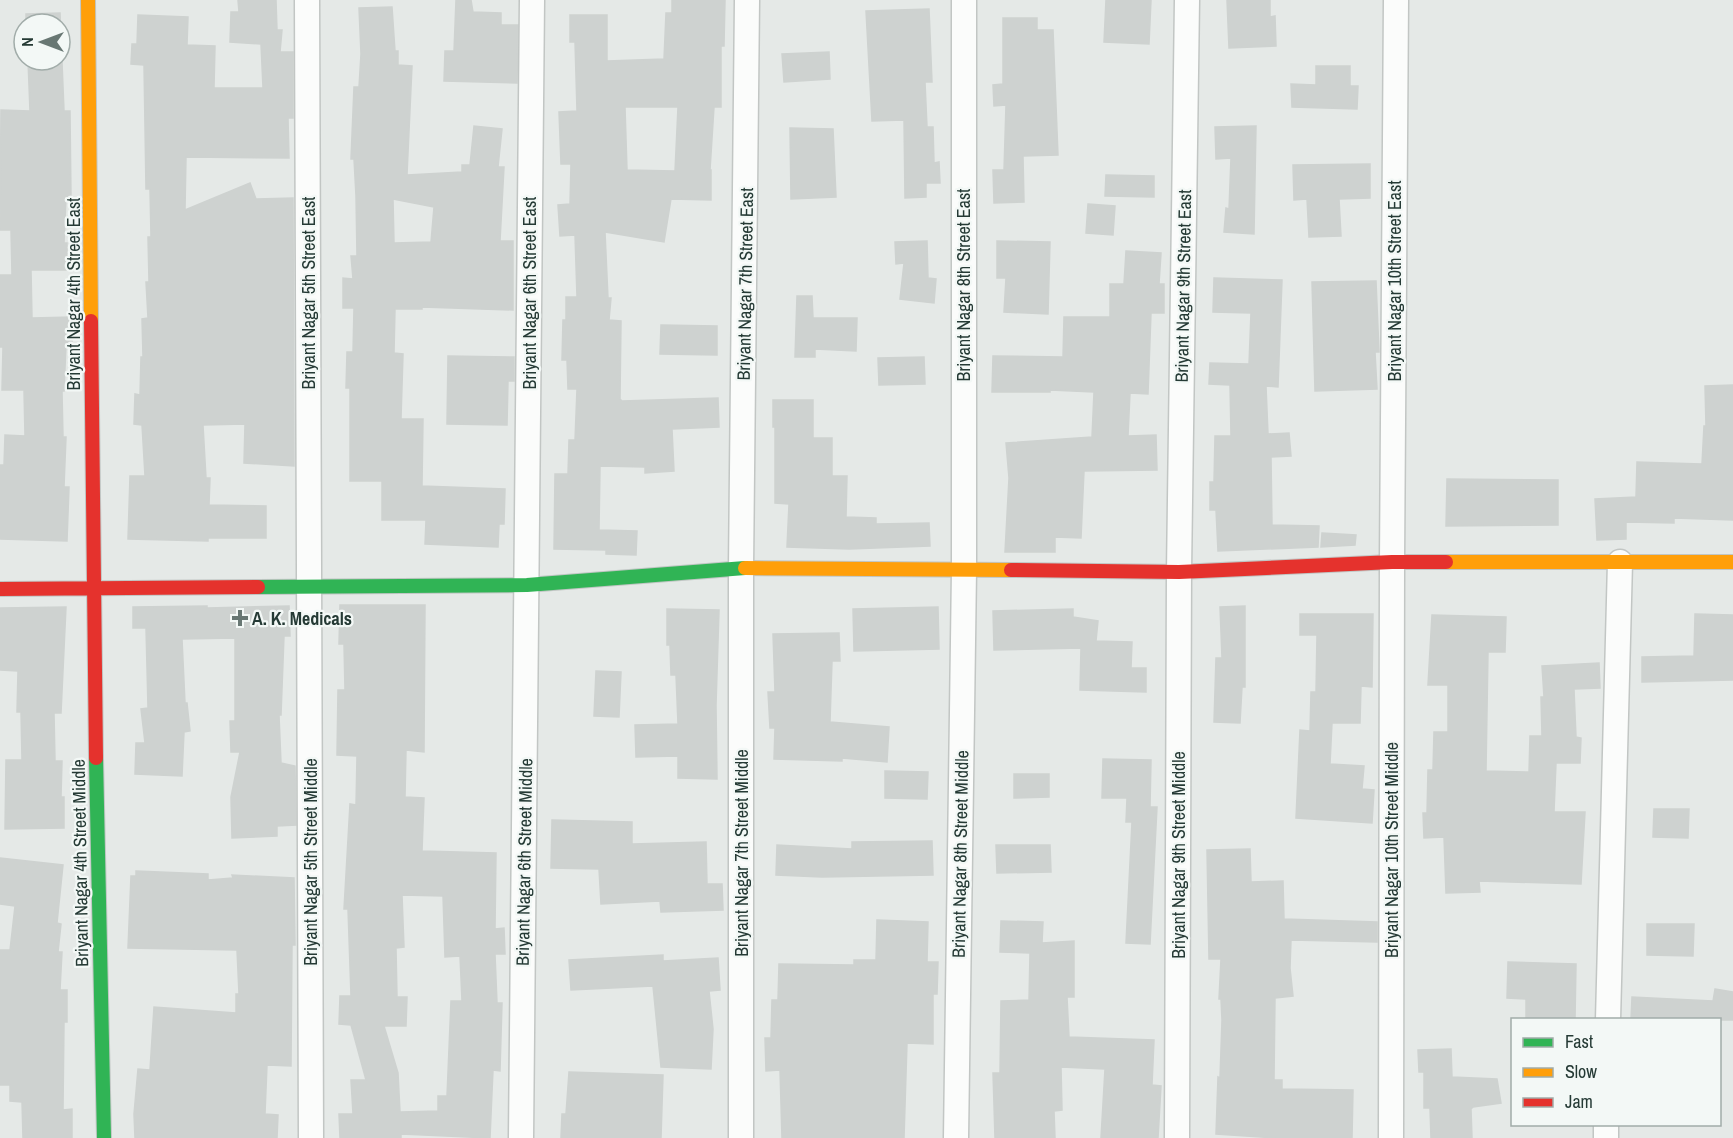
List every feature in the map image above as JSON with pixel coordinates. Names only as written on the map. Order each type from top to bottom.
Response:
[{"type":"street","name":"Briyant Nagar 4th Street East","points":[[88,0],[93,588]]},
{"type":"street","name":"Briyant Nagar 5th Street East","points":[[307,0],[309,587]]},
{"type":"street","name":"Briyant Nagar 6th Street East","points":[[527,585],[532,0]]},
{"type":"street","name":"Briyant Nagar 7th Street East","points":[[741,568],[747,0]]},
{"type":"street","name":"Briyant Nagar 8th Street East","points":[[964,0],[964,570]]},
{"type":"street","name":"Briyant Nagar 9th Street East","points":[[1179,572],[1187,0]]},
{"type":"street","name":"Briyant Nagar 10th Street East","points":[[1392,562],[1396,0]]},
{"type":"street","points":[[0,589],[527,585],[741,568],[1179,572],[1392,562],[1733,562]]},
{"type":"street","name":"Briyant Nagar 10th Street Middle","points":[[1391,1138],[1392,562]]},
{"type":"street","points":[[1608,1018],[1620,562]]},
{"type":"street","name":"Briyant Nagar 7th Street Middle","points":[[741,568],[741,1138]]},
{"type":"street","name":"Briyant Nagar 8th Street Middle","points":[[956,1138],[964,570]]},
{"type":"street","name":"Briyant Nagar 9th Street Middle","points":[[1177,1138],[1179,572]]},
{"type":"street","name":"Briyant Nagar 6th Street Middle","points":[[520,1138],[527,585]]},
{"type":"street","name":"Briyant Nagar 5th Street Middle","points":[[309,587],[311,1138]]},
{"type":"street","name":"Briyant Nagar 4th Street Middle","points":[[93,588],[104,1138]]},
{"type":"building","points":[[238,0],[276,0],[277,30],[282,30],[280,52],[293,52],[293,118],[288,118],[289,158],[186,157],[185,210],[250,183],[256,199],[293,198],[294,466],[244,463],[245,424],[203,425],[206,478],[210,478],[209,505],[266,506],[266,538],[208,538],[208,541],[128,539],[130,476],[145,476],[142,425],[134,424],[135,394],[140,395],[141,357],[143,357],[142,319],[148,318],[146,282],[149,282],[148,237],[151,237],[150,189],[146,189],[144,65],[131,64],[132,44],[137,44],[138,15],[188,17],[187,45],[215,46],[214,88],[263,88],[261,44],[230,42],[231,12],[239,12]]},
{"type":"building","points":[[456,0],[471,0],[473,12],[501,13],[501,25],[518,25],[517,83],[444,81],[445,51],[454,51]]},
{"type":"building","points":[[672,0],[725,0],[724,46],[721,46],[721,107],[714,107],[710,170],[711,200],[671,199],[664,242],[605,232],[608,298],[611,298],[609,320],[621,321],[620,399],[622,401],[718,398],[719,427],[672,429],[674,471],[645,473],[645,467],[600,466],[599,530],[637,531],[636,555],[606,554],[606,550],[554,549],[555,474],[568,474],[569,440],[575,440],[577,389],[568,389],[567,360],[562,360],[566,297],[577,297],[575,235],[560,236],[558,205],[570,204],[571,164],[561,164],[559,112],[577,111],[575,42],[570,42],[570,15],[607,15],[607,61],[664,59],[666,13],[672,13]],"holes":[[[625,107],[678,107],[675,171],[627,170]]]},
{"type":"building","points":[[1106,0],[1151,0],[1149,44],[1104,42]]},
{"type":"building","points":[[1227,0],[1270,0],[1270,17],[1275,16],[1276,46],[1229,48]]},
{"type":"building","points":[[392,7],[398,65],[412,66],[407,175],[462,172],[462,165],[470,165],[474,126],[502,129],[498,167],[504,167],[500,241],[513,241],[513,310],[422,307],[422,309],[395,309],[394,353],[403,354],[401,419],[423,419],[422,486],[505,489],[504,524],[499,524],[498,547],[425,544],[426,520],[382,520],[382,481],[350,481],[350,388],[346,388],[347,352],[353,352],[354,308],[343,308],[343,278],[353,279],[351,256],[357,256],[354,159],[351,159],[354,87],[359,87],[361,54],[359,8]],"holes":[[[393,199],[434,207],[431,242],[394,243]]]},
{"type":"building","points":[[929,9],[932,82],[925,82],[927,127],[933,127],[934,163],[939,162],[940,183],[926,183],[926,197],[905,198],[904,120],[872,121],[866,11]]},
{"type":"building","points":[[1003,18],[1037,18],[1037,30],[1053,30],[1058,155],[1023,156],[1024,202],[994,203],[993,170],[1004,170],[1006,105],[994,106],[993,85],[1003,84]]},
{"type":"building","points":[[829,52],[830,79],[784,82],[782,54]]},
{"type":"building","points":[[1316,66],[1350,66],[1350,86],[1358,86],[1357,109],[1292,107],[1291,84],[1316,85]]},
{"type":"building","points":[[28,72],[62,72],[64,111],[70,111],[71,198],[66,198],[64,243],[67,243],[67,270],[31,270],[32,318],[72,317],[72,345],[66,345],[64,391],[62,391],[63,437],[66,437],[64,487],[69,487],[67,541],[0,539],[0,465],[4,465],[5,435],[25,436],[24,390],[2,390],[0,275],[12,275],[11,230],[0,230],[1,110],[30,111]]},
{"type":"building","points":[[1256,126],[1254,234],[1224,232],[1226,208],[1229,209],[1231,158],[1216,159],[1215,127]]},
{"type":"building","points":[[790,128],[833,129],[836,197],[791,199]]},
{"type":"building","points":[[1370,164],[1370,198],[1339,199],[1341,236],[1309,237],[1307,199],[1294,200],[1293,165]]},
{"type":"building","points":[[1106,175],[1154,176],[1154,197],[1105,196]]},
{"type":"building","points":[[1088,204],[1115,206],[1113,235],[1086,233]]},
{"type":"building","points":[[927,241],[928,278],[936,279],[934,303],[900,299],[904,263],[896,264],[895,242]]},
{"type":"building","points":[[997,241],[1050,242],[1048,314],[1004,312],[1006,278],[997,278]]},
{"type":"building","points":[[1126,251],[1161,253],[1159,284],[1164,284],[1164,313],[1151,313],[1148,394],[1130,393],[1128,436],[1156,435],[1157,470],[1084,471],[1081,538],[1055,537],[1055,552],[1005,552],[1009,478],[1006,443],[1092,437],[1094,392],[1050,390],[1050,392],[992,392],[993,356],[1063,357],[1064,317],[1110,317],[1110,284],[1124,284]]},
{"type":"building","points":[[1214,278],[1282,280],[1278,387],[1266,386],[1268,434],[1289,433],[1291,456],[1271,457],[1272,525],[1319,526],[1318,547],[1218,551],[1216,510],[1210,510],[1210,482],[1214,482],[1215,436],[1231,436],[1230,385],[1209,384],[1210,363],[1249,364],[1251,313],[1213,312]]},
{"type":"building","points":[[1376,281],[1379,352],[1375,352],[1377,389],[1315,391],[1312,282]]},
{"type":"building","points":[[797,296],[812,296],[813,318],[857,318],[856,351],[815,349],[815,357],[795,357]]},
{"type":"building","points":[[661,325],[717,326],[717,355],[660,354]]},
{"type":"building","points":[[448,356],[514,357],[514,381],[508,381],[507,425],[447,424]]},
{"type":"building","points":[[924,357],[925,384],[879,385],[878,358]]},
{"type":"building","points":[[1733,385],[1733,520],[1674,518],[1674,523],[1626,522],[1626,539],[1597,540],[1595,499],[1636,497],[1637,462],[1702,464],[1704,426],[1706,426],[1705,386]]},
{"type":"building","points":[[773,400],[813,400],[813,438],[832,438],[832,476],[847,476],[846,517],[876,518],[876,524],[929,523],[930,546],[849,549],[787,547],[789,504],[775,503]]},
{"type":"building","points":[[1447,479],[1558,480],[1558,525],[1446,526]]},
{"type":"building","points":[[1322,533],[1356,535],[1355,545],[1321,547]]},
{"type":"building","points":[[340,605],[425,605],[424,752],[406,750],[405,797],[424,798],[422,851],[496,853],[495,929],[504,928],[505,954],[495,954],[497,1003],[502,1003],[500,1071],[493,1070],[490,1138],[401,1134],[401,1138],[340,1138],[339,1114],[353,1114],[351,1080],[366,1080],[351,1025],[339,1024],[340,996],[351,996],[348,909],[344,909],[350,804],[356,805],[357,756],[337,755],[338,690],[345,690],[344,644],[339,644]],"holes":[[[402,895],[443,896],[445,957],[460,956],[462,1001],[451,1001],[447,1096],[438,1096],[438,1111],[400,1112],[398,1073],[384,1026],[406,1026],[407,997],[397,997],[396,948],[404,947]]]},
{"type":"building","points":[[207,606],[207,608],[289,606],[290,636],[284,636],[281,715],[279,715],[281,763],[295,766],[296,825],[277,826],[277,836],[232,838],[231,797],[240,752],[231,752],[230,721],[235,721],[235,638],[182,639],[185,703],[187,703],[190,731],[184,732],[182,776],[135,774],[136,743],[145,743],[141,709],[148,708],[146,628],[133,628],[133,607]]},
{"type":"building","points":[[1245,606],[1245,687],[1242,687],[1240,723],[1214,722],[1216,658],[1222,658],[1220,607]]},
{"type":"building","points":[[66,607],[61,713],[54,713],[55,761],[62,761],[61,797],[64,797],[64,828],[5,829],[6,760],[22,760],[21,712],[17,712],[18,671],[0,670],[0,608]]},
{"type":"building","points":[[938,607],[939,649],[854,651],[853,609]]},
{"type":"building","points":[[667,609],[719,610],[716,705],[717,779],[678,778],[678,756],[636,757],[635,725],[678,724],[676,675],[671,675],[670,645],[667,645]]},
{"type":"building","points":[[1073,609],[1073,617],[1098,621],[1096,641],[1132,642],[1131,668],[1146,668],[1146,692],[1080,690],[1081,648],[994,650],[993,611]]},
{"type":"building","points":[[1300,614],[1373,614],[1372,687],[1361,686],[1360,723],[1332,723],[1330,764],[1364,766],[1362,789],[1374,790],[1372,823],[1296,818],[1300,730],[1310,731],[1311,692],[1316,692],[1317,635],[1300,635]]},
{"type":"building","points":[[1695,614],[1733,615],[1733,680],[1642,682],[1642,657],[1694,656]]},
{"type":"building","points":[[1432,615],[1506,617],[1505,652],[1488,652],[1486,771],[1529,772],[1530,736],[1542,736],[1541,697],[1544,697],[1542,666],[1599,663],[1600,688],[1574,689],[1576,737],[1581,738],[1580,763],[1556,763],[1554,812],[1585,812],[1581,884],[1479,881],[1480,892],[1446,893],[1444,837],[1424,838],[1423,813],[1427,813],[1428,770],[1433,770],[1434,732],[1448,732],[1448,685],[1428,685]]},
{"type":"building","points":[[839,633],[840,661],[832,661],[830,722],[889,727],[887,762],[842,758],[842,761],[774,759],[775,728],[770,728],[768,692],[775,692],[773,634]]},
{"type":"building","points":[[596,671],[621,672],[619,717],[594,716]]},
{"type":"building","points":[[1103,759],[1151,760],[1150,807],[1157,807],[1150,944],[1126,943],[1132,822],[1126,822],[1127,798],[1102,798]]},
{"type":"building","points":[[885,771],[928,772],[927,799],[885,798]]},
{"type":"building","points":[[1014,774],[1049,774],[1049,797],[1014,798]]},
{"type":"building","points":[[1654,809],[1689,809],[1688,838],[1653,837]]},
{"type":"building","points":[[552,820],[632,822],[632,844],[706,842],[707,884],[722,884],[723,910],[661,912],[660,901],[601,904],[599,869],[551,868]]},
{"type":"building","points":[[932,841],[933,875],[822,877],[776,875],[777,845],[852,849],[852,842]]},
{"type":"building","points":[[996,845],[1050,845],[1051,872],[997,873]]},
{"type":"building","points":[[1250,849],[1251,882],[1283,881],[1284,919],[1377,922],[1377,942],[1291,940],[1290,968],[1293,996],[1275,998],[1274,1080],[1282,1080],[1282,1089],[1353,1090],[1352,1138],[1276,1138],[1216,1134],[1222,1020],[1221,999],[1219,999],[1221,959],[1209,959],[1207,850]]},
{"type":"building","points":[[0,858],[63,865],[57,923],[61,924],[58,952],[62,952],[60,990],[67,990],[67,1022],[64,1022],[63,1110],[72,1109],[72,1138],[23,1138],[22,1102],[10,1101],[10,1085],[0,1085],[0,950],[10,950],[15,906],[0,904]]},
{"type":"building","points":[[136,871],[208,874],[208,880],[233,878],[232,875],[294,878],[295,945],[292,945],[291,1066],[267,1065],[265,1114],[278,1115],[277,1138],[135,1138],[134,1114],[138,1069],[150,1070],[154,1007],[236,1013],[236,994],[239,994],[237,950],[128,948],[131,876],[136,876]]},
{"type":"building","points":[[877,920],[928,922],[927,962],[938,962],[937,994],[933,994],[933,1044],[907,1043],[904,1138],[782,1138],[780,1070],[766,1071],[765,1038],[771,1038],[772,1000],[778,1000],[779,964],[854,965],[854,960],[876,960]]},
{"type":"building","points":[[1001,921],[1043,922],[1042,943],[1074,941],[1074,997],[1067,997],[1069,1037],[1154,1040],[1152,1085],[1161,1086],[1158,1138],[1101,1138],[1105,1069],[1061,1067],[1062,1110],[1054,1111],[1055,1138],[995,1138],[993,1073],[1000,1073],[1001,1001],[1029,1000],[1030,953],[1000,952]]},
{"type":"building","points":[[1647,924],[1694,924],[1693,956],[1647,955]]},
{"type":"building","points":[[663,955],[663,961],[718,958],[720,990],[709,991],[713,1029],[711,1069],[661,1067],[653,986],[571,990],[569,960]]},
{"type":"building","points":[[1508,962],[1576,964],[1575,1018],[1526,1018],[1526,999],[1507,998]]},
{"type":"building","points":[[1715,989],[1733,992],[1733,1020],[1631,1018],[1632,997],[1713,1001]]},
{"type":"building","points":[[1451,1049],[1452,1077],[1497,1079],[1501,1103],[1471,1109],[1472,1138],[1431,1138],[1430,1108],[1424,1108],[1424,1072],[1419,1072],[1418,1050]]},
{"type":"building","points":[[569,1072],[663,1075],[661,1138],[561,1138],[562,1114],[566,1114]]},
{"type":"traffic: fast","points":[[258,587],[527,585],[745,568]]},
{"type":"traffic: fast","points":[[96,758],[104,1138]]},
{"type":"traffic: slow","points":[[88,0],[91,321]]},
{"type":"traffic: slow","points":[[1446,562],[1733,562]]},
{"type":"traffic: slow","points":[[745,568],[1011,570]]},
{"type":"traffic: jam","points":[[91,321],[96,758]]},
{"type":"traffic: jam","points":[[1011,570],[1179,572],[1392,562],[1446,562]]},
{"type":"traffic: jam","points":[[0,589],[258,587]]},
{"type":"place","name":"A. K. Medicals","points":[[240,618]]}]
